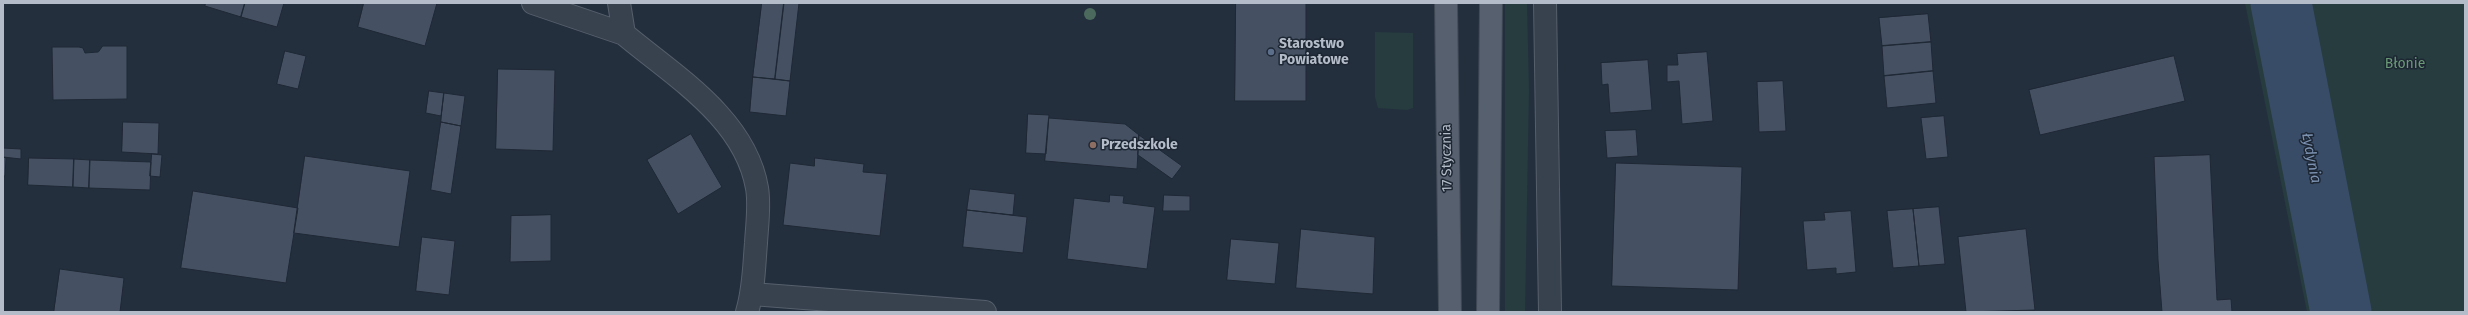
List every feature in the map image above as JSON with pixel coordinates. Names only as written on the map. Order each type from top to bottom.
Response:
[{"type":"main road","name":"17 Stycznia","points":[[1446,3],[1450,312]]},
{"type":"main road","points":[[1488,312],[1491,3]]},
{"type":"street","points":[[533,3],[624,34],[718,112],[745,152],[757,188],[758,218],[750,303],[985,312]]},
{"type":"street","points":[[619,3],[624,34]]},
{"type":"street","points":[[1545,3],[1550,312]]},
{"type":"green space","points":[[1505,3],[1527,3],[1529,90],[1525,312],[1505,312]]},
{"type":"green space","name":"Błonie","points":[[2245,3],[2465,3],[2465,312],[2307,312]]},
{"type":"green space","points":[[1375,32],[1413,33],[1413,108],[1407,110],[1378,108],[1375,97]]},
{"type":"building","points":[[206,3],[245,3],[241,17],[205,6]]},
{"type":"building","points":[[245,3],[284,3],[277,27],[241,17]]},
{"type":"building","points":[[364,3],[437,3],[425,46],[358,27]]},
{"type":"building","points":[[762,3],[784,3],[775,79],[753,77]]},
{"type":"building","points":[[784,3],[799,3],[790,81],[775,79]]},
{"type":"building","name":"Starostwo Powiatowe","points":[[1236,3],[1306,3],[1306,101],[1235,101]]},
{"type":"building","points":[[1928,14],[1931,42],[1882,46],[1879,18]]},
{"type":"building","points":[[1931,42],[1933,71],[1884,76],[1882,46]]},
{"type":"building","points":[[103,46],[127,46],[127,99],[53,100],[52,47],[79,47],[83,48],[85,53],[98,52]]},
{"type":"building","points":[[285,51],[306,56],[298,89],[277,84]]},
{"type":"building","points":[[1707,52],[1713,121],[1682,124],[1679,81],[1667,82],[1667,65],[1678,65],[1677,54]]},
{"type":"building","points":[[2174,56],[2185,101],[2040,135],[2029,90]]},
{"type":"building","points":[[1648,60],[1652,110],[1610,113],[1608,84],[1602,85],[1601,63]]},
{"type":"building","points":[[498,69],[555,70],[553,151],[496,149]]},
{"type":"building","points":[[1933,71],[1936,103],[1887,108],[1884,76]]},
{"type":"building","points":[[753,77],[790,81],[786,116],[750,112]]},
{"type":"building","points":[[1783,81],[1786,131],[1759,132],[1757,82]]},
{"type":"building","points":[[429,91],[444,93],[441,116],[426,113]]},
{"type":"building","points":[[444,93],[465,96],[461,126],[441,122]]},
{"type":"building","points":[[1028,114],[1049,115],[1046,154],[1026,153]]},
{"type":"building","points":[[1944,116],[1948,157],[1926,159],[1921,118]]},
{"type":"building","name":"Przedszkole","points":[[1049,118],[1125,124],[1139,135],[1137,169],[1045,161]]},
{"type":"building","points":[[123,122],[159,123],[158,154],[122,152]]},
{"type":"building","points":[[441,122],[461,126],[451,194],[431,190]]},
{"type":"building","points":[[1636,130],[1638,156],[1607,158],[1605,131]]},
{"type":"building","points":[[691,134],[722,187],[678,214],[647,160]]},
{"type":"building","points":[[1139,135],[1182,166],[1172,179],[1138,155]]},
{"type":"building","points":[[3,148],[21,149],[21,159],[3,157]]},
{"type":"building","points":[[152,154],[162,155],[160,177],[150,176]]},
{"type":"building","points":[[2210,155],[2217,300],[2231,299],[2232,312],[2162,312],[2158,260],[2154,157]]},
{"type":"building","points":[[305,156],[410,171],[399,247],[294,233]]},
{"type":"building","points":[[3,157],[6,158],[5,176],[3,176]]},
{"type":"building","points":[[29,158],[74,159],[73,187],[28,185]]},
{"type":"building","points":[[815,158],[864,164],[863,172],[887,174],[880,236],[783,225],[790,163],[814,166]]},
{"type":"building","points":[[74,159],[90,160],[89,188],[73,187]]},
{"type":"building","points":[[90,160],[151,162],[150,190],[89,188]]},
{"type":"building","points":[[1616,163],[1742,167],[1738,290],[1612,286]]},
{"type":"building","points":[[970,189],[1015,194],[1013,215],[967,210]]},
{"type":"building","points":[[193,191],[298,208],[286,283],[181,268]]},
{"type":"building","points":[[1110,195],[1124,196],[1123,203],[1155,207],[1147,269],[1067,259],[1074,198],[1109,202]]},
{"type":"building","points":[[1164,195],[1190,196],[1190,211],[1163,211]]},
{"type":"building","points":[[1939,207],[1945,264],[1919,266],[1913,209]]},
{"type":"building","points":[[1913,209],[1919,266],[1893,268],[1887,211]]},
{"type":"building","points":[[967,210],[1027,217],[1023,253],[963,247]]},
{"type":"building","points":[[1851,211],[1856,272],[1836,274],[1836,268],[1807,270],[1803,221],[1825,220],[1824,213]]},
{"type":"building","points":[[551,215],[551,261],[510,262],[511,216]]},
{"type":"building","points":[[1301,229],[1375,237],[1373,294],[1296,288]]},
{"type":"building","points":[[2026,229],[2035,310],[1966,312],[1958,237]]},
{"type":"building","points":[[422,237],[455,241],[449,295],[416,291]]},
{"type":"building","points":[[1231,239],[1279,243],[1275,284],[1227,280]]},
{"type":"building","points":[[60,269],[124,278],[120,312],[54,312]]},
{"type":"waterway","name":"Łydynia","points":[[2281,3],[2341,312]]},
{"type":"place","name":"Starostwo Powiatowe","points":[[1271,52]]},
{"type":"place","name":"Przedszkole","points":[[1093,145]]}]
